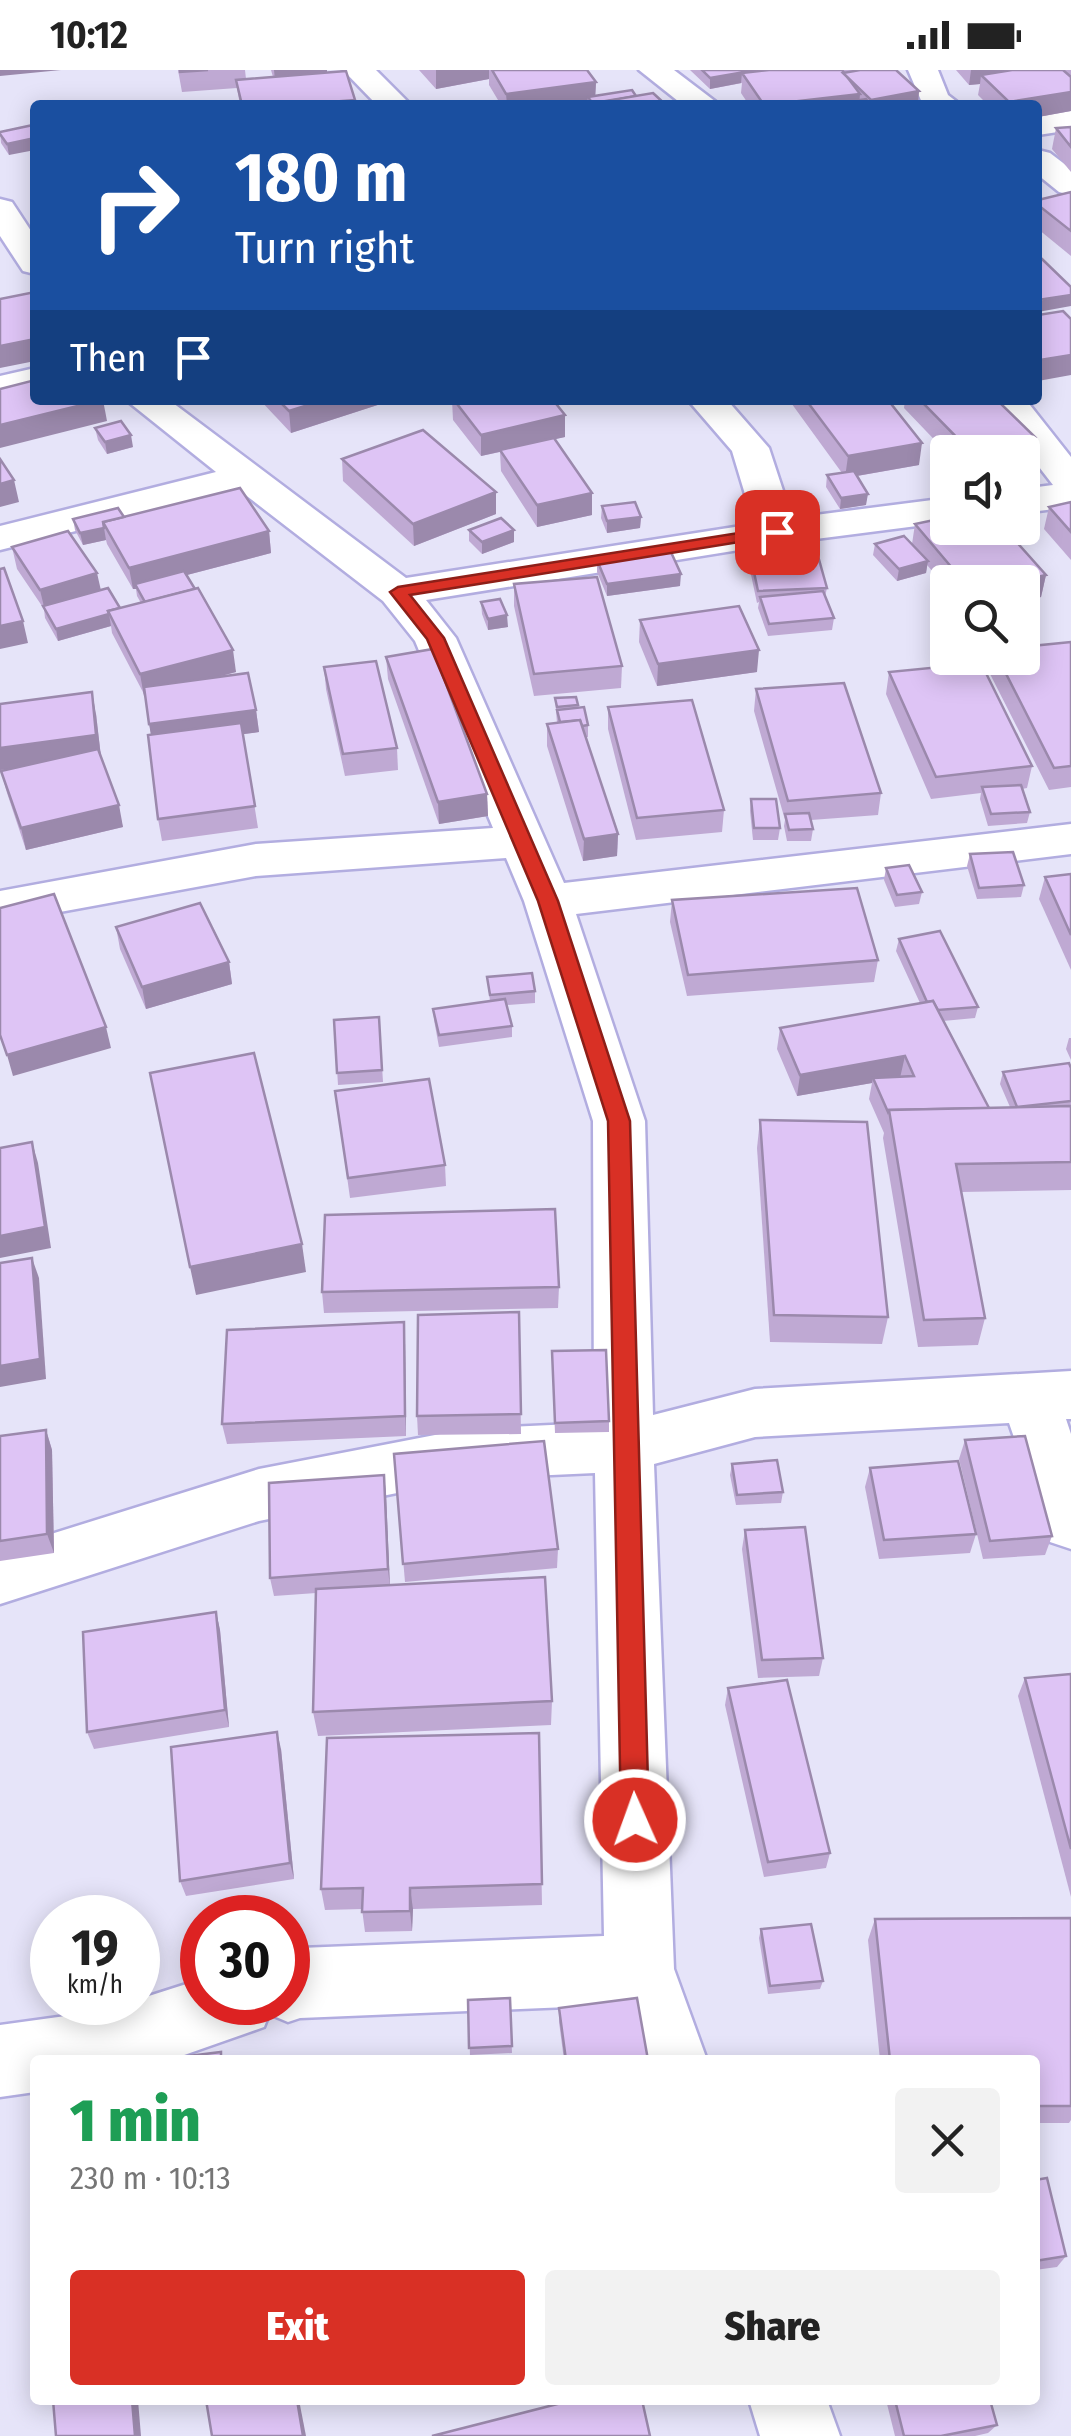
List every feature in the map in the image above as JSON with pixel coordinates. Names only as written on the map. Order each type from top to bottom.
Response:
[{"type":"street","points":[[358,70],[390,100]]},
{"type":"street","points":[[654,70],[697,100]]},
{"type":"street","points":[[923,70],[930,100]]},
{"type":"street","points":[[1042,125],[1071,120]]},
{"type":"street","points":[[1042,163],[1071,185]]},
{"type":"street","points":[[0,209],[30,256]]},
{"type":"street","points":[[0,387],[30,380]]},
{"type":"street","points":[[151,405],[398,592],[435,638],[548,901],[619,1121],[639,1968],[669,2055]]},
{"type":"street","points":[[711,405],[750,448],[777,532]]},
{"type":"street","points":[[1010,405],[1071,483]]},
{"type":"street","points":[[0,538],[245,477]]},
{"type":"street","points":[[1040,499],[1071,495]]},
{"type":"street","points":[[398,592],[777,532],[930,512]]},
{"type":"street","points":[[548,901],[1071,839]]},
{"type":"street","points":[[0,907],[256,860],[522,841]]},
{"type":"street","points":[[0,1577],[259,1495],[466,1454],[624,1447],[755,1413],[1050,1395],[1071,1523]]},
{"type":"street","points":[[310,1983],[639,1968]]},
{"type":"street","points":[[44,2055],[102,2047],[180,2021]]},
{"type":"street","points":[[0,2061],[30,2057]]},
{"type":"street","points":[[790,2405],[800,2436]]},
{"type":"building","points":[[492,70],[587,70],[596,82],[506,94]]},
{"type":"building","points":[[702,70],[756,70],[710,78]]},
{"type":"building","points":[[842,70],[860,94],[761,100],[742,73]]},
{"type":"building","points":[[896,70],[919,91],[871,100],[843,73]]},
{"type":"building","points":[[1012,70],[1063,70],[1071,77],[1071,92],[1007,100],[981,75]]},
{"type":"building","points":[[346,71],[355,100],[241,100],[236,80]]},
{"type":"building","points":[[632,90],[636,96],[614,100],[588,97]]},
{"type":"building","points":[[653,93],[661,100],[612,100]]},
{"type":"building","points":[[30,126],[30,139],[7,144],[0,132]]},
{"type":"building","points":[[1071,127],[1071,147],[1056,128]]},
{"type":"building","points":[[1071,192],[1071,231],[1042,208],[1042,199]]},
{"type":"building","points":[[1042,259],[1071,287],[1071,295],[1042,299]]},
{"type":"building","points":[[30,293],[30,340],[0,346],[0,299]]},
{"type":"building","points":[[1063,311],[1071,319],[1071,355],[1042,360],[1042,314]]},
{"type":"building","points":[[30,381],[30,405],[82,405],[0,425],[0,389]]},
{"type":"building","points":[[283,405],[308,405],[289,411]]},
{"type":"building","points":[[458,405],[557,405],[565,415],[481,435]]},
{"type":"building","points":[[810,405],[892,405],[922,443],[848,456]]},
{"type":"building","points":[[925,405],[1002,405],[1033,435],[954,435]]},
{"type":"building","points":[[121,421],[131,435],[105,442],[95,428]]},
{"type":"building","points":[[423,430],[496,492],[413,524],[342,459]]},
{"type":"building","points":[[554,438],[592,493],[537,505],[500,450]]},
{"type":"building","points":[[0,459],[14,480],[0,484]]},
{"type":"building","points":[[854,471],[868,494],[841,498],[827,475]]},
{"type":"building","points":[[240,488],[269,531],[129,568],[103,522]]},
{"type":"building","points":[[635,502],[641,517],[607,521],[602,506]]},
{"type":"building","points":[[1071,502],[1071,532],[1049,507]]},
{"type":"building","points":[[118,508],[124,517],[103,522],[104,528],[80,533],[73,519]]},
{"type":"building","points":[[501,518],[514,530],[482,542],[469,530]]},
{"type":"building","points":[[930,521],[930,542],[915,524]]},
{"type":"building","points":[[68,531],[97,573],[40,590],[12,547]]},
{"type":"building","points":[[904,536],[928,561],[899,569],[875,544]]},
{"type":"building","points":[[933,545],[1019,545],[1037,565],[950,565]]},
{"type":"building","points":[[670,550],[681,574],[607,584],[597,560]]},
{"type":"building","points":[[818,556],[827,588],[758,591],[751,558]]},
{"type":"building","points":[[4,568],[23,621],[0,626],[0,569]]},
{"type":"building","points":[[184,571],[195,589],[145,602],[135,584]]},
{"type":"building","points":[[597,577],[622,666],[534,674],[514,584]]},
{"type":"building","points":[[108,588],[120,608],[56,629],[43,606]]},
{"type":"building","points":[[198,588],[233,650],[140,674],[108,611]]},
{"type":"building","points":[[823,591],[834,618],[769,624],[760,597]]},
{"type":"building","points":[[500,599],[507,615],[488,619],[481,602]]},
{"type":"building","points":[[739,606],[759,650],[658,664],[640,620]]},
{"type":"building","points":[[1071,642],[1071,766],[1054,768],[1007,675],[1040,675],[1040,645]]},
{"type":"building","points":[[433,649],[487,794],[438,802],[386,657]]},
{"type":"building","points":[[376,661],[397,748],[343,754],[324,667]]},
{"type":"building","points":[[930,668],[930,675],[987,675],[1032,766],[936,777],[889,672]]},
{"type":"building","points":[[248,673],[256,710],[149,724],[144,687]]},
{"type":"building","points":[[844,683],[881,793],[788,801],[756,689]]},
{"type":"building","points":[[92,692],[96,735],[0,748],[0,704]]},
{"type":"building","points":[[576,697],[578,705],[557,707],[555,698]]},
{"type":"building","points":[[692,700],[724,810],[637,818],[608,707]]},
{"type":"building","points":[[584,707],[588,725],[582,726],[580,720],[560,722],[557,710]]},
{"type":"building","points":[[580,720],[618,834],[584,839],[547,724]]},
{"type":"building","points":[[241,723],[255,806],[158,819],[148,735]]},
{"type":"building","points":[[98,749],[119,805],[21,828],[1,771]]},
{"type":"building","points":[[1021,785],[1030,812],[991,814],[982,787]]},
{"type":"building","points":[[751,799],[776,799],[780,828],[754,828]]},
{"type":"building","points":[[809,813],[813,829],[789,830],[785,814]]},
{"type":"building","points":[[1013,852],[1024,885],[979,888],[970,854]]},
{"type":"building","points":[[909,865],[922,892],[897,895],[886,868]]},
{"type":"building","points":[[1071,874],[1071,935],[1045,877]]},
{"type":"building","points":[[857,888],[878,960],[688,975],[672,900]]},
{"type":"building","points":[[54,894],[106,1027],[7,1055],[0,1035],[0,908]]},
{"type":"building","points":[[200,903],[229,962],[142,987],[116,927]]},
{"type":"building","points":[[940,931],[978,1007],[938,1010],[933,1001],[927,1002],[899,939]]},
{"type":"building","points":[[532,973],[535,991],[490,995],[487,977]]},
{"type":"building","points":[[505,999],[512,1026],[439,1035],[433,1009]]},
{"type":"building","points":[[933,1001],[989,1108],[888,1112],[873,1078],[914,1076],[905,1056],[800,1075],[780,1028]]},
{"type":"building","points":[[379,1017],[382,1070],[337,1073],[334,1020]]},
{"type":"building","points":[[254,1053],[302,1244],[190,1267],[150,1073]]},
{"type":"building","points":[[1069,1063],[1071,1101],[1017,1107],[1003,1072]]},
{"type":"building","points":[[429,1079],[445,1165],[348,1178],[335,1091]]},
{"type":"building","points":[[1071,1106],[1071,1162],[956,1164],[985,1318],[924,1320],[889,1110]]},
{"type":"building","points":[[760,1120],[867,1122],[888,1317],[774,1315]]},
{"type":"building","points":[[32,1142],[45,1227],[0,1236],[0,1148]]},
{"type":"building","points":[[555,1209],[559,1287],[322,1292],[325,1215]]},
{"type":"building","points":[[32,1258],[40,1359],[0,1366],[0,1263]]},
{"type":"building","points":[[519,1312],[521,1414],[417,1416],[418,1315]]},
{"type":"building","points":[[404,1322],[405,1416],[222,1424],[227,1330]]},
{"type":"building","points":[[606,1350],[609,1421],[555,1423],[552,1351]]},
{"type":"building","points":[[46,1430],[47,1534],[0,1541],[0,1436]]},
{"type":"building","points":[[1025,1436],[1052,1536],[990,1541],[965,1440]]},
{"type":"building","points":[[544,1441],[558,1549],[403,1564],[394,1454]]},
{"type":"building","points":[[777,1460],[783,1492],[737,1495],[732,1464]]},
{"type":"building","points":[[958,1461],[976,1534],[884,1540],[870,1468]]},
{"type":"building","points":[[384,1475],[388,1569],[270,1578],[269,1483]]},
{"type":"building","points":[[805,1527],[823,1658],[762,1660],[745,1530]]},
{"type":"building","points":[[545,1577],[552,1701],[313,1712],[316,1589]]},
{"type":"building","points":[[216,1612],[225,1710],[87,1732],[83,1632]]},
{"type":"building","points":[[1071,1674],[1071,1849],[1025,1678]]},
{"type":"building","points":[[787,1680],[830,1853],[768,1862],[728,1688]]},
{"type":"building","points":[[277,1732],[290,1863],[180,1881],[171,1747]]},
{"type":"building","points":[[539,1733],[542,1884],[410,1888],[410,1911],[362,1912],[363,1888],[321,1889],[327,1738]]},
{"type":"building","points":[[1071,1918],[1071,2106],[1040,2106],[1040,2055],[889,2055],[875,1919]]},
{"type":"building","points":[[811,1924],[823,1981],[770,1986],[761,1929]]},
{"type":"building","points":[[510,1998],[512,2046],[469,2048],[468,2000]]},
{"type":"building","points":[[637,1998],[647,2055],[565,2055],[559,2008]]},
{"type":"building","points":[[1047,2178],[1066,2256],[1040,2260],[1040,2179]]},
{"type":"building","points":[[53,2405],[132,2405],[135,2436],[56,2436]]},
{"type":"building","points":[[207,2405],[298,2405],[303,2436],[212,2436]]},
{"type":"building","points":[[553,2405],[643,2405],[650,2436],[432,2436]]},
{"type":"building","points":[[896,2405],[991,2405],[997,2425],[941,2436],[904,2436]]},
{"type":"route","points":[[635,1820],[619,1121],[548,901],[435,638],[398,592],[777,532]]}]
